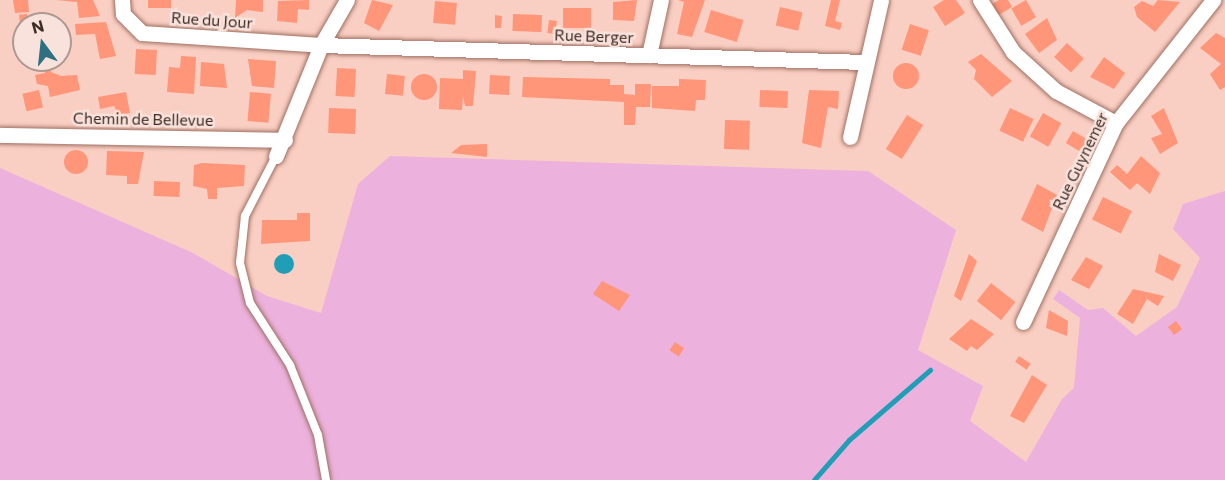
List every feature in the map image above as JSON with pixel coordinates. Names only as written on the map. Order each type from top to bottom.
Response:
[{"type":"street","name":"Rue du Jour","points":[[122,0],[123,14],[142,33],[321,45]]},
{"type":"street","points":[[276,156],[285,140],[321,45],[346,0]]},
{"type":"street","points":[[649,55],[662,0]]},
{"type":"street","points":[[850,137],[881,0]]},
{"type":"street","points":[[980,0],[1013,52],[1056,91],[1116,123]]},
{"type":"street","name":"Rue Guynemer","points":[[1023,322],[1116,123],[1213,0]]},
{"type":"street","points":[[1221,0],[1225,6]]},
{"type":"street","name":"Rue Berger","points":[[321,45],[866,62]]},
{"type":"street","name":"Chemin de Bellevue","points":[[0,135],[285,140]]},
{"type":"lane","points":[[276,156],[245,216],[240,263],[250,303],[290,365],[318,435],[326,480]]},
{"type":"shaded area","points":[[390,156],[868,171],[956,230],[918,350],[983,386],[970,421],[1026,462],[1062,399],[1074,388],[1080,318],[1053,299],[1059,290],[1088,310],[1103,308],[1136,336],[1177,307],[1200,258],[1173,229],[1183,204],[1225,191],[1225,480],[0,480],[0,168],[193,253],[267,296],[321,313],[358,184]]},
{"type":"water","points":[[284,254],[291,257],[294,264],[291,271],[284,274],[277,271],[274,264],[277,257]]},
{"type":"building","points":[[13,0],[28,0],[29,12],[15,12]]},
{"type":"building","points":[[56,0],[93,0],[100,16],[79,18],[77,2]]},
{"type":"building","points":[[148,0],[171,0],[171,8],[148,8]]},
{"type":"building","points":[[236,0],[263,0],[263,12],[247,10],[235,18]]},
{"type":"building","points":[[309,0],[309,10],[298,9],[297,23],[277,21],[278,1]]},
{"type":"building","points":[[372,0],[393,5],[379,31],[364,23]]},
{"type":"building","points":[[637,0],[634,21],[613,20],[613,2]]},
{"type":"building","points":[[678,0],[705,0],[692,37],[677,34],[684,2]]},
{"type":"building","points":[[831,0],[840,0],[835,21],[842,23],[840,30],[825,26]]},
{"type":"building","points":[[944,0],[956,0],[965,13],[945,26],[933,7]]},
{"type":"building","points":[[999,0],[1008,0],[1012,7],[999,15],[992,4]]},
{"type":"building","points":[[1026,0],[1036,17],[1021,26],[1011,8]]},
{"type":"building","points":[[1158,0],[1180,2],[1155,32],[1137,17],[1134,7],[1142,1],[1153,6]]},
{"type":"building","points":[[435,1],[457,3],[455,25],[433,23]]},
{"type":"building","points":[[780,7],[802,12],[798,31],[776,26]]},
{"type":"building","points":[[563,8],[591,8],[591,28],[563,28]]},
{"type":"building","points":[[711,10],[744,20],[737,42],[704,32]]},
{"type":"building","points":[[513,14],[542,15],[541,32],[512,31]]},
{"type":"building","points":[[495,15],[502,16],[501,28],[495,28]]},
{"type":"building","points":[[1047,18],[1057,40],[1039,53],[1025,34]]},
{"type":"building","points":[[549,20],[557,21],[555,34],[547,33]]},
{"type":"building","points":[[106,22],[116,56],[100,59],[95,34],[76,35],[75,24]]},
{"type":"building","points":[[910,24],[929,30],[921,56],[902,50]]},
{"type":"building","points":[[1216,33],[1225,38],[1225,87],[1220,90],[1210,74],[1221,64],[1200,48]]},
{"type":"building","points":[[1067,43],[1084,59],[1071,73],[1054,57]]},
{"type":"building","points":[[136,49],[157,50],[156,75],[135,74]]},
{"type":"building","points":[[981,54],[1012,81],[992,97],[974,79],[976,70],[968,62]]},
{"type":"building","points":[[181,56],[196,57],[194,94],[167,92],[169,67],[180,68]]},
{"type":"building","points":[[1104,57],[1125,73],[1114,89],[1090,77]]},
{"type":"building","points":[[248,59],[276,61],[274,88],[252,86]]},
{"type":"building","points":[[201,62],[224,64],[227,88],[200,86]]},
{"type":"building","points":[[906,63],[915,67],[919,76],[915,85],[906,89],[897,85],[893,76],[897,67]]},
{"type":"building","points":[[337,68],[356,69],[355,97],[336,96]]},
{"type":"building","points":[[463,70],[476,71],[473,106],[465,106],[463,96],[462,110],[439,109],[440,78],[463,79]]},
{"type":"building","points":[[51,72],[61,76],[77,75],[80,90],[50,97],[48,86],[37,84],[35,75]]},
{"type":"building","points":[[387,74],[405,76],[403,96],[385,94]]},
{"type":"building","points":[[424,74],[433,78],[437,87],[433,96],[424,100],[415,96],[411,87],[415,78]]},
{"type":"building","points":[[490,75],[510,76],[509,95],[489,94]]},
{"type":"building","points":[[523,77],[610,79],[610,85],[624,85],[624,94],[635,95],[635,84],[651,84],[650,107],[636,107],[635,125],[624,125],[624,102],[522,97]]},
{"type":"building","points":[[679,79],[706,80],[705,100],[696,100],[695,111],[652,108],[652,86],[679,86]]},
{"type":"building","points":[[39,90],[43,108],[26,111],[22,94]]},
{"type":"building","points":[[760,90],[788,91],[787,108],[759,107]]},
{"type":"building","points":[[809,90],[839,91],[838,109],[828,107],[821,148],[802,143]]},
{"type":"building","points":[[126,92],[130,113],[119,115],[114,106],[100,109],[98,97]]},
{"type":"building","points":[[250,92],[271,94],[268,123],[247,121]]},
{"type":"building","points":[[329,108],[356,109],[355,134],[328,133]]},
{"type":"building","points":[[1010,108],[1034,119],[1023,142],[999,131]]},
{"type":"building","points":[[1164,108],[1178,143],[1160,154],[1151,138],[1162,134],[1151,116]]},
{"type":"building","points":[[1043,113],[1061,123],[1048,147],[1030,137]]},
{"type":"building","points":[[907,115],[923,125],[902,159],[886,149]]},
{"type":"building","points":[[725,120],[750,121],[749,150],[724,149]]},
{"type":"building","points":[[1073,131],[1088,140],[1080,152],[1066,143]]},
{"type":"building","points":[[487,144],[487,157],[451,153],[461,145]]},
{"type":"building","points":[[76,150],[85,153],[88,162],[85,171],[76,174],[67,171],[64,162],[67,153]]},
{"type":"building","points":[[107,151],[144,152],[138,184],[127,184],[127,176],[106,175]]},
{"type":"building","points":[[1141,156],[1160,173],[1150,194],[1137,183],[1130,190],[1110,172],[1117,165],[1127,174]]},
{"type":"building","points":[[202,163],[245,165],[244,186],[217,188],[217,199],[208,199],[207,189],[193,186],[194,165]]},
{"type":"building","points":[[154,181],[180,182],[179,197],[153,196]]},
{"type":"building","points":[[1037,184],[1057,195],[1043,232],[1021,220]]},
{"type":"building","points":[[1103,197],[1132,211],[1121,233],[1092,219]]},
{"type":"building","points":[[297,213],[310,213],[310,241],[261,244],[262,220],[297,220]]},
{"type":"building","points":[[969,254],[977,261],[961,301],[954,296]]},
{"type":"building","points":[[1159,254],[1181,265],[1173,281],[1155,272]]},
{"type":"building","points":[[1086,257],[1103,266],[1089,289],[1071,280]]},
{"type":"building","points":[[602,281],[630,295],[619,311],[593,294]]},
{"type":"building","points":[[991,283],[1015,302],[1001,320],[977,301]]},
{"type":"building","points":[[1133,289],[1164,296],[1158,306],[1147,299],[1133,324],[1117,314]]},
{"type":"building","points":[[1049,310],[1068,321],[1067,336],[1046,328]]},
{"type":"building","points":[[971,319],[994,334],[977,350],[971,346],[967,351],[949,339]]},
{"type":"building","points":[[1176,321],[1182,329],[1174,335],[1168,327]]},
{"type":"building","points":[[675,342],[684,348],[679,356],[669,350]]},
{"type":"building","points":[[1019,356],[1031,364],[1027,370],[1015,362]]},
{"type":"building","points":[[1032,375],[1047,385],[1024,423],[1010,416]]},
{"type":"waterway","points":[[814,480],[849,440],[930,370]]}]
